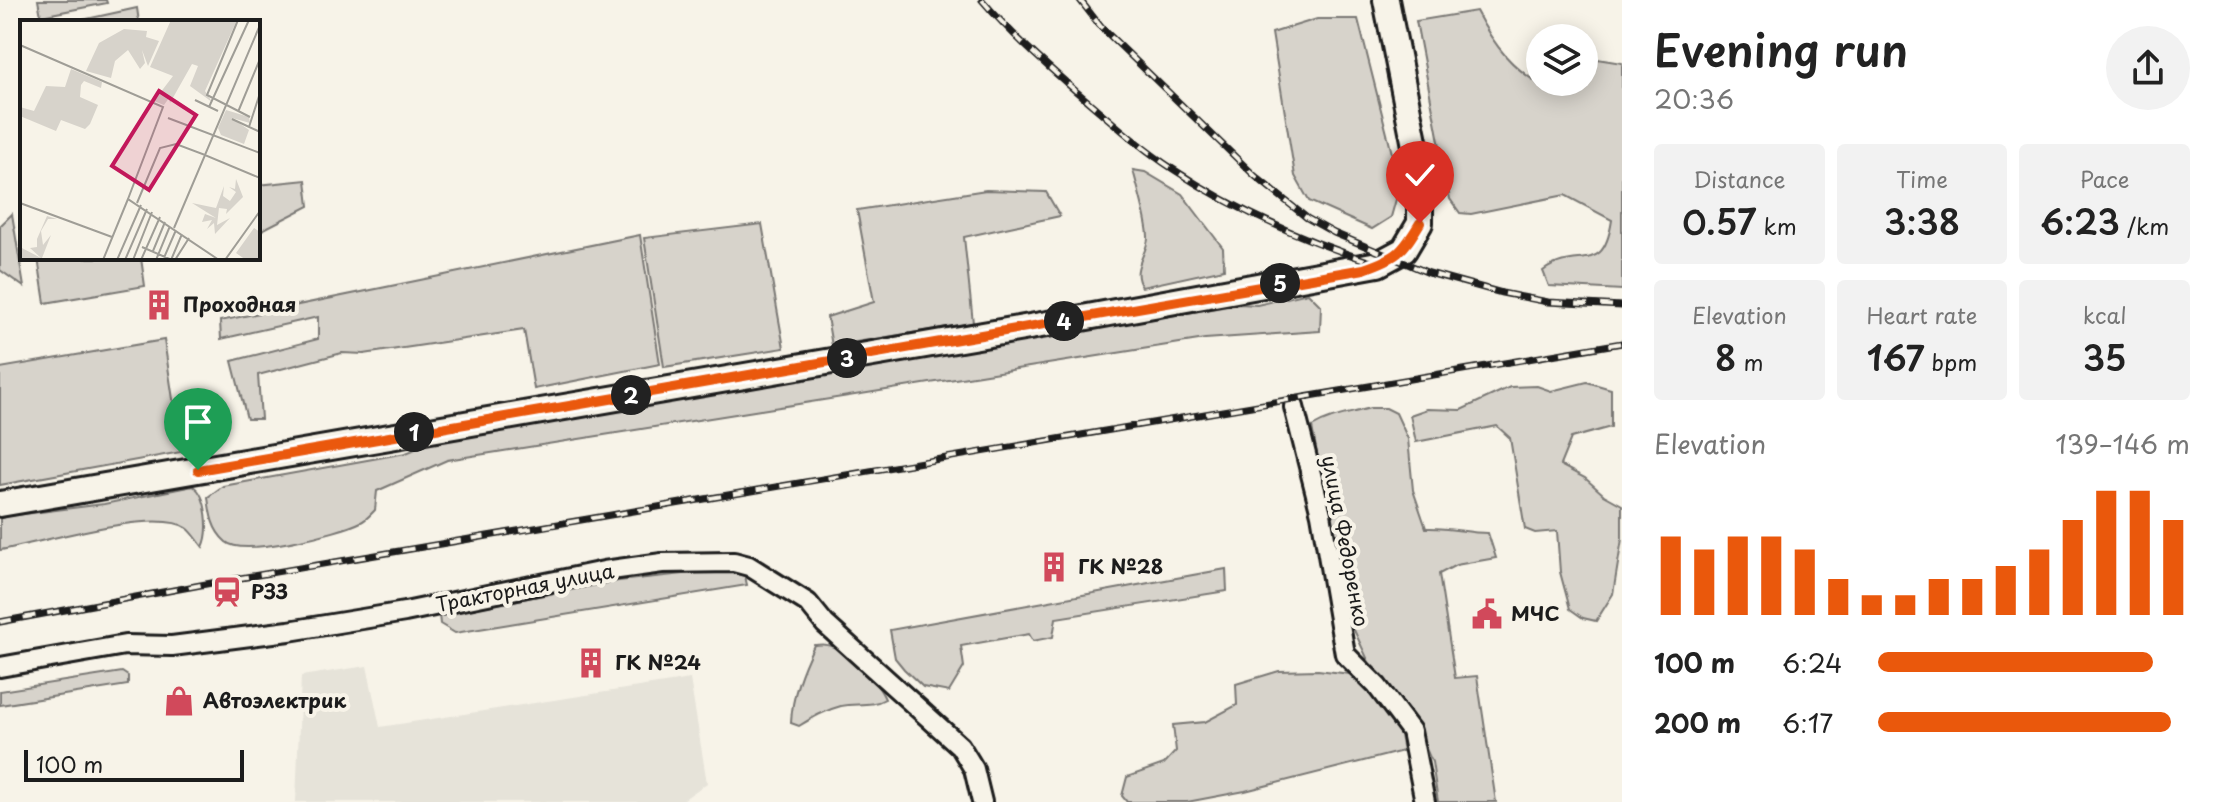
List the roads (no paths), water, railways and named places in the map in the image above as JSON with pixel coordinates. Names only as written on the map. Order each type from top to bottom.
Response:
[{"type":"main road","points":[[0,504],[1066,321],[1378,264],[1404,250],[1420,223],[1420,171],[1386,0]]},
{"type":"street","name":"улица Федоренко","points":[[1294,407],[1321,514],[1345,654],[1377,686],[1411,731],[1425,802]]},
{"type":"street","name":"Тракторная улица","points":[[0,667],[125,645],[172,646],[289,631],[405,612],[604,571],[647,565],[734,562],[749,566],[808,603],[825,624],[960,746],[974,769],[982,802]]},
{"type":"railway","points":[[982,0],[1065,82],[1173,169],[1272,224],[1377,264]]},
{"type":"railway","points":[[1080,0],[1101,27],[1255,176],[1307,218],[1334,233],[1429,273],[1548,302],[1622,306]]},
{"type":"railway","points":[[0,622],[217,582],[1622,343]]},
{"type":"place","name":"Проходная","points":[[159,305]]},
{"type":"place","name":"ГК №28","points":[[1054,567]]},
{"type":"place","name":"РЗЗ","points":[[227,592]]},
{"type":"place","name":"МЧС","points":[[1487,614]]},
{"type":"place","name":"ГК №24","points":[[591,663]]},
{"type":"place","name":"Автоэлектрик","points":[[179,701]]}]
